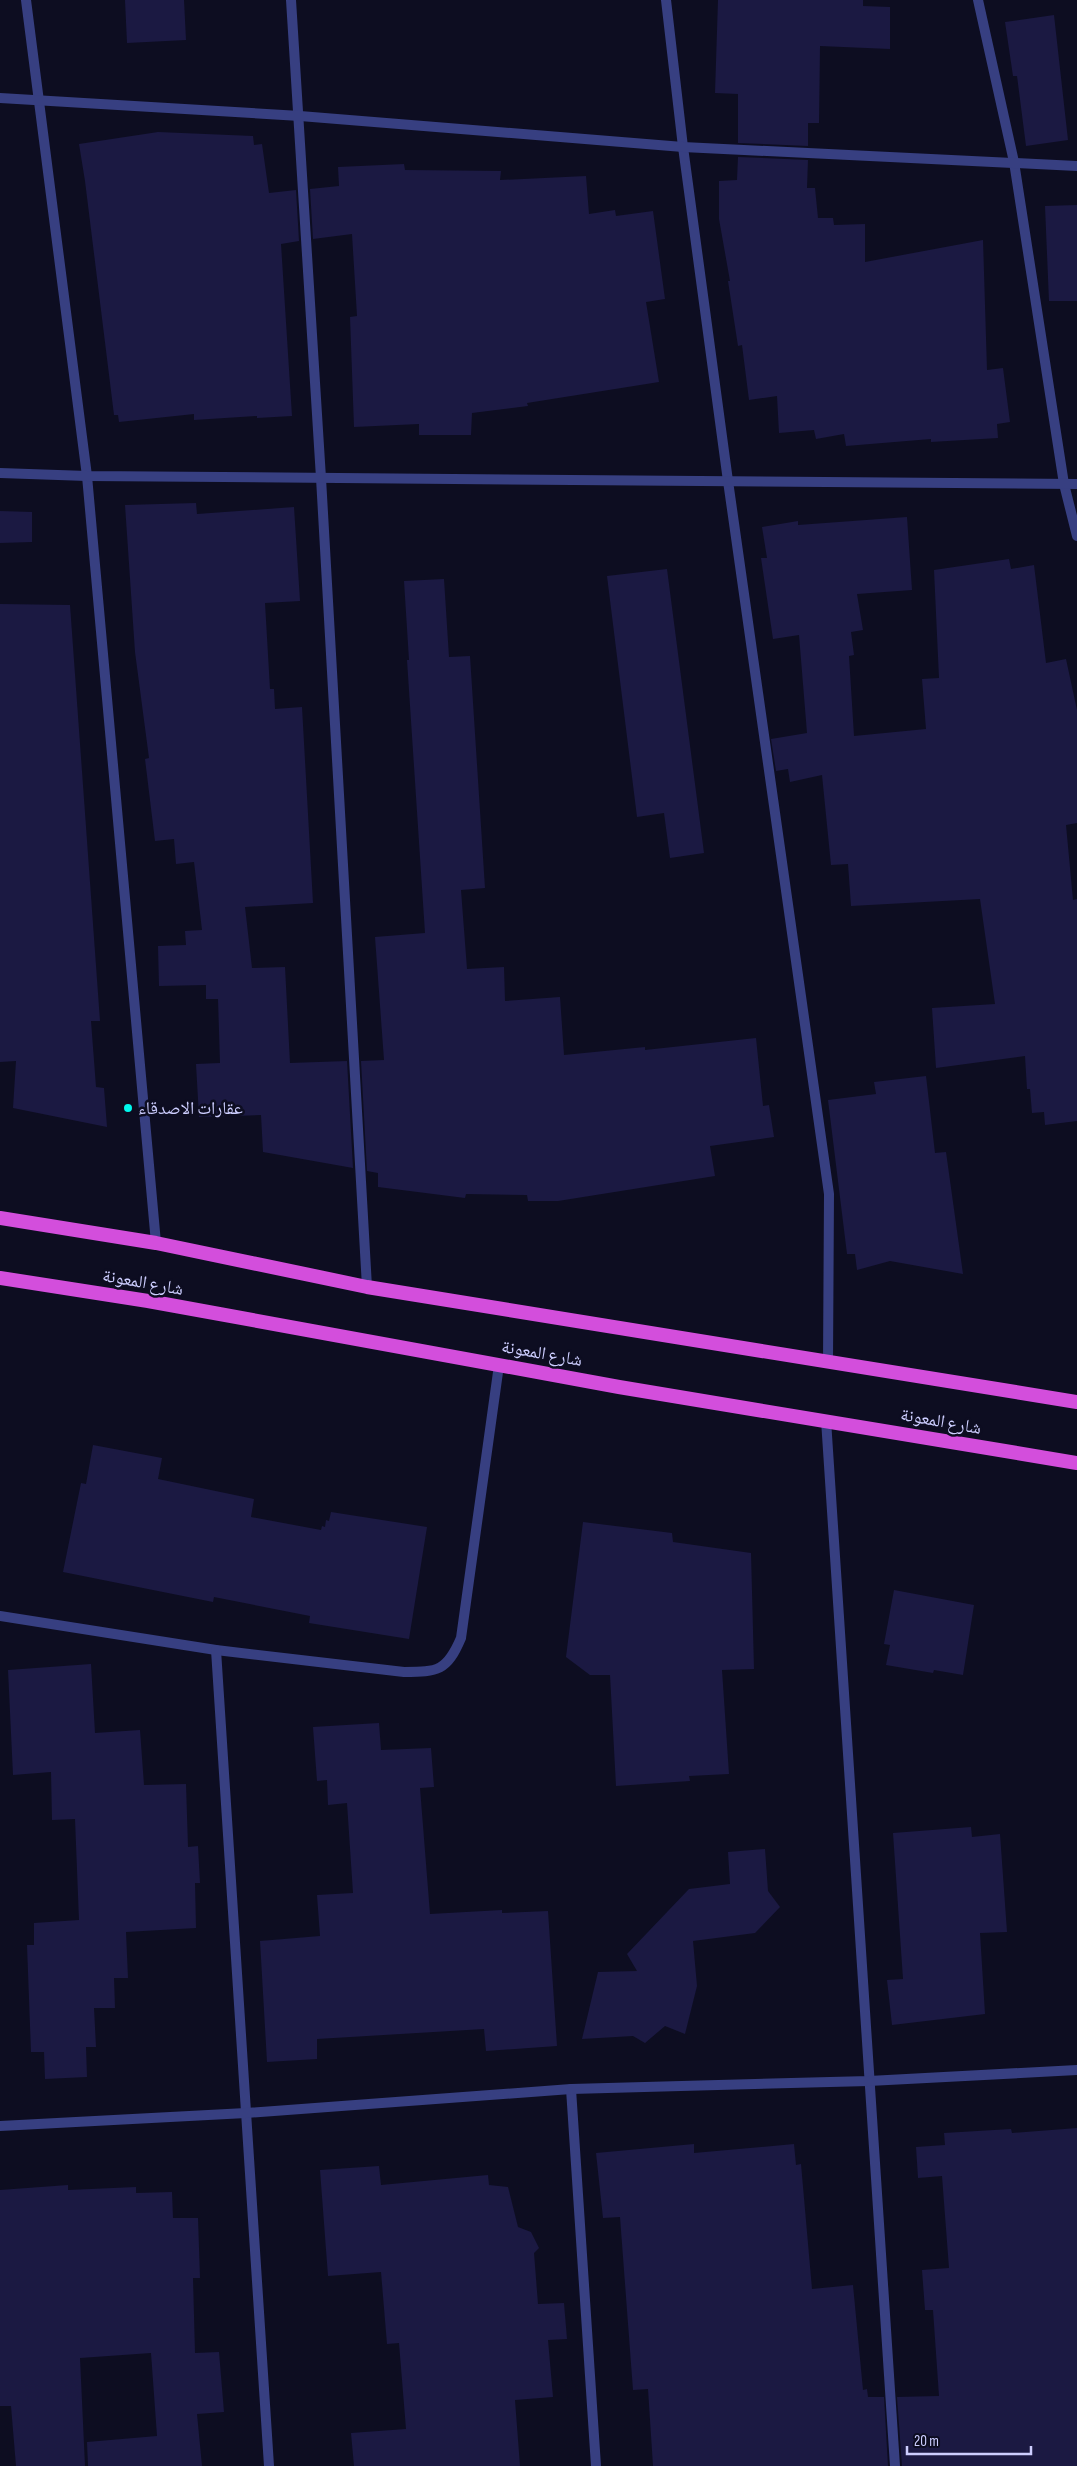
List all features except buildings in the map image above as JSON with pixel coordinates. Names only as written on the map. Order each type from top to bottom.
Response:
[{"type":"highway","name":"شارع المعونة","points":[[0,1218],[156,1244],[367,1287],[1077,1402]]},
{"type":"highway","name":"شارع المعونة","points":[[0,1278],[148,1301],[499,1364],[1077,1463]]},
{"type":"street","points":[[26,0],[87,476],[156,1244]]},
{"type":"street","points":[[291,0],[300,116],[367,1287]]},
{"type":"street","points":[[666,0],[683,147],[728,481],[829,1194],[828,1362]]},
{"type":"street","points":[[978,0],[1014,162],[1064,484],[1077,536]]},
{"type":"street","points":[[0,98],[39,102],[300,116],[683,147],[1077,166]]},
{"type":"street","points":[[0,473],[87,476],[1077,484]]},
{"type":"street","points":[[0,1616],[216,1650],[404,1672],[431,1672],[452,1660],[461,1638],[499,1364]]},
{"type":"street","points":[[826,1420],[895,2466]]},
{"type":"street","points":[[216,1650],[269,2466]]},
{"type":"street","points":[[0,2126],[246,2113],[571,2089],[869,2081],[1077,2070]]},
{"type":"street","points":[[571,2089],[596,2466]]},
{"type":"place","name":"عقارات الاصدقاء","points":[[128,1108]]}]
